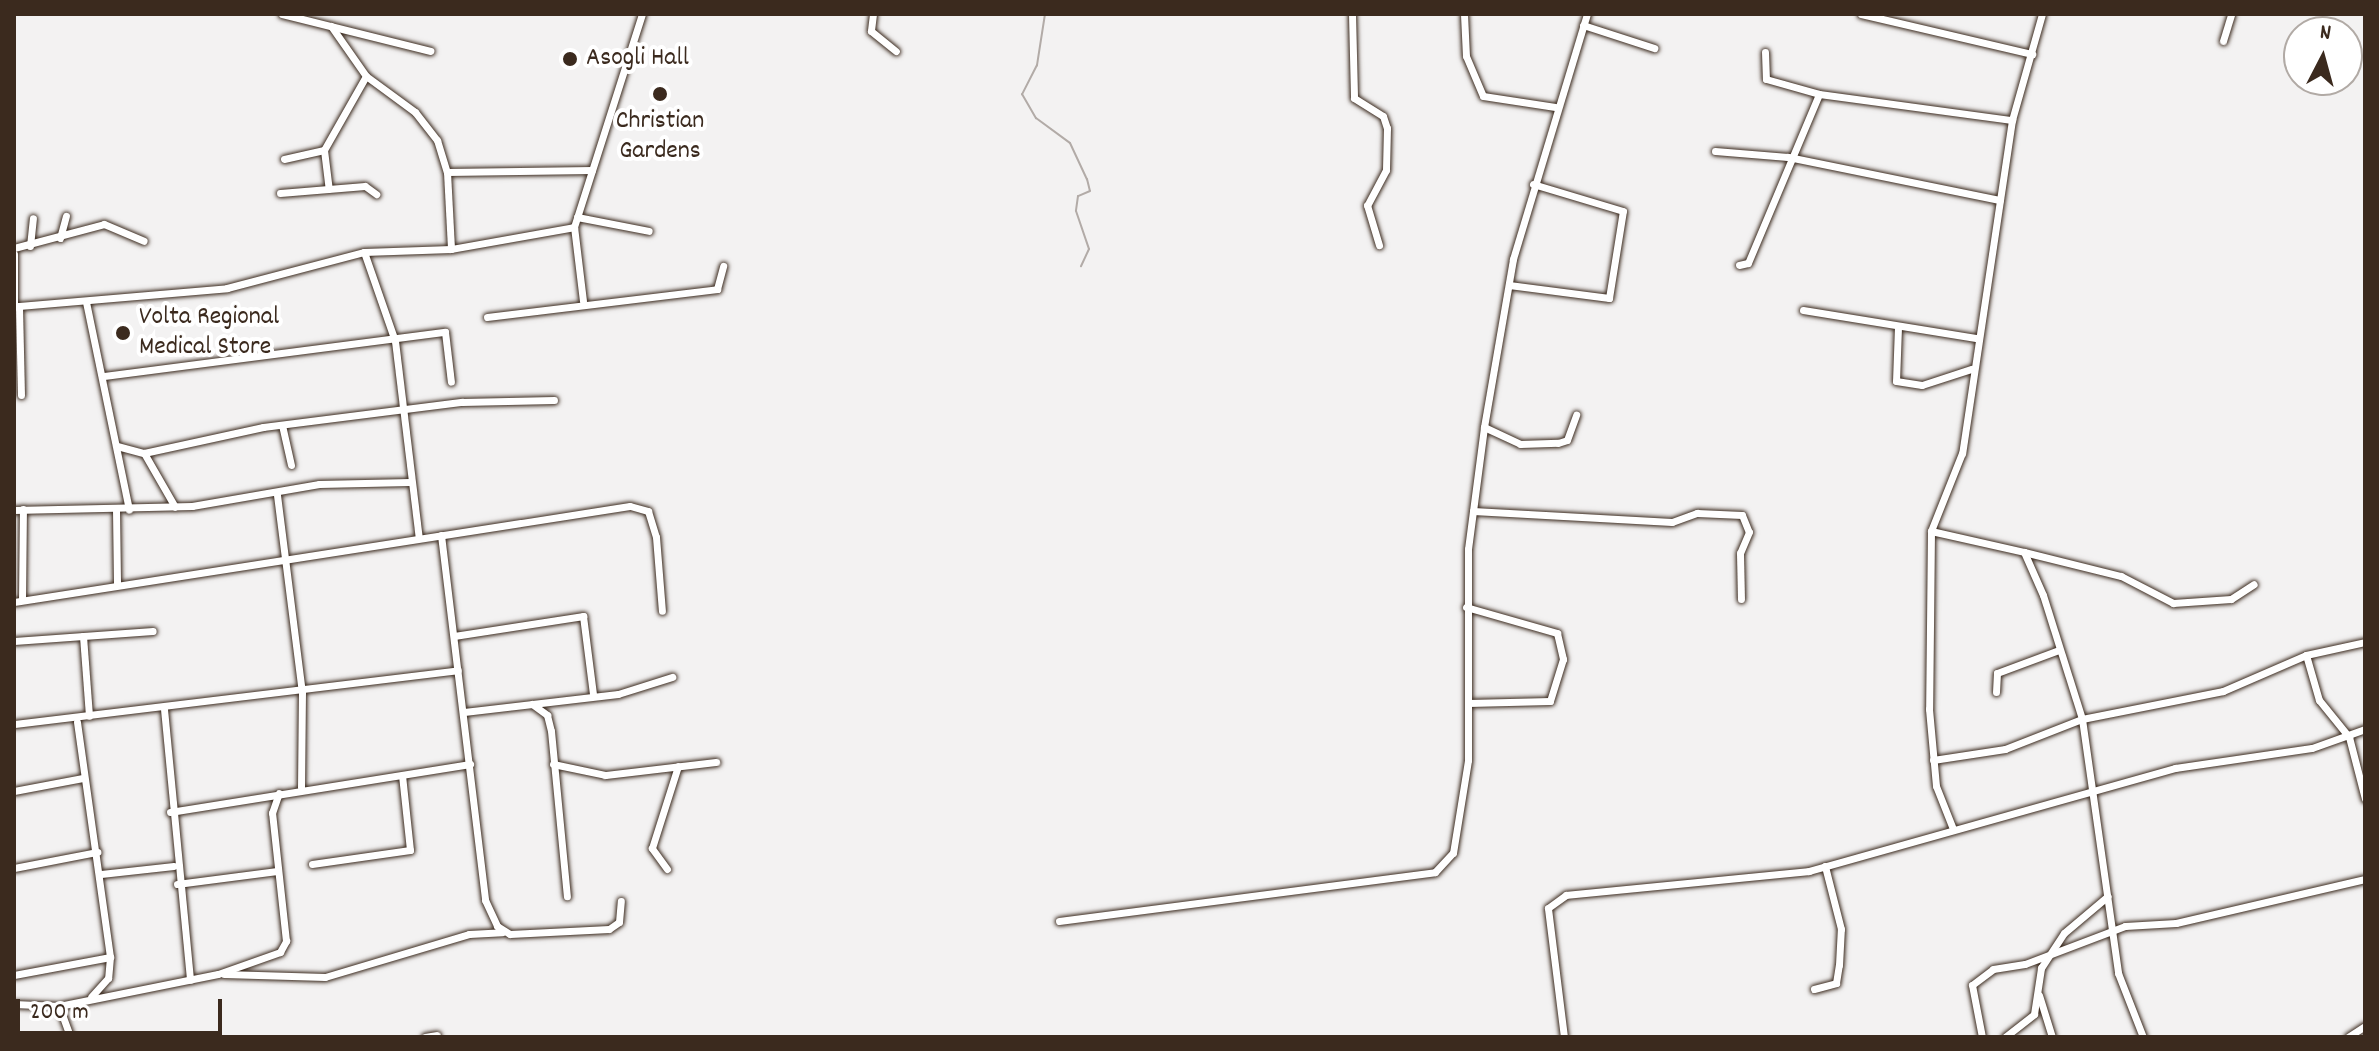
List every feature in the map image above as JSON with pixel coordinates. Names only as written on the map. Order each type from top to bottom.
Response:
[{"type":"street","points":[[282,14],[430,51]]},
{"type":"street","points":[[583,301],[574,227],[642,14]]},
{"type":"street","points":[[873,14],[871,31],[896,51]]},
{"type":"street","points":[[1352,14],[1354,98],[1383,116],[1387,128],[1386,170],[1367,205],[1379,245]]},
{"type":"street","points":[[1464,14],[1466,56],[1483,96],[1555,107]]},
{"type":"street","points":[[1059,921],[1435,872],[1462,829],[1468,703],[1466,607],[1473,511],[1484,427],[1509,285],[1533,184],[1587,14]]},
{"type":"street","points":[[1861,14],[2032,54]]},
{"type":"street","points":[[1953,829],[1933,760],[1931,531],[1962,453],[1971,369],[2012,120],[2042,14]]},
{"type":"street","points":[[2223,41],[2231,14]]},
{"type":"street","points":[[1583,25],[1654,48]]},
{"type":"street","points":[[331,26],[366,76],[431,129],[447,172],[451,249]]},
{"type":"street","points":[[1765,52],[1766,79],[1819,94],[2012,120]]},
{"type":"street","points":[[329,189],[324,150],[366,76]]},
{"type":"street","points":[[1739,265],[1748,263],[1788,157],[1819,94]]},
{"type":"street","points":[[284,159],[324,150]]},
{"type":"street","points":[[1715,151],[1788,157],[2000,200]]},
{"type":"street","points":[[447,172],[592,170]]},
{"type":"street","points":[[1509,285],[1609,298],[1623,211],[1533,184]]},
{"type":"street","points":[[280,193],[367,186],[376,194]]},
{"type":"street","points":[[60,238],[66,216]]},
{"type":"street","points":[[577,217],[649,231]]},
{"type":"street","points":[[30,246],[33,218]]},
{"type":"street","points":[[14,248],[104,224],[144,241]]},
{"type":"street","points":[[17,306],[227,288],[364,252],[451,249],[574,227]]},
{"type":"street","points":[[364,252],[395,341],[419,538]]},
{"type":"street","points":[[14,254],[21,395]]},
{"type":"street","points":[[487,317],[583,301],[717,289],[723,266]]},
{"type":"street","points":[[86,302],[104,376],[129,510]]},
{"type":"street","points":[[1803,310],[1976,338]]},
{"type":"street","points":[[1898,327],[1896,381],[1922,385],[1971,369]]},
{"type":"street","points":[[104,376],[395,341],[445,332],[451,382]]},
{"type":"street","points":[[117,446],[144,453],[282,425],[402,410],[554,400]]},
{"type":"street","points":[[1484,427],[1520,444],[1558,443],[1567,440],[1576,415]]},
{"type":"street","points":[[282,425],[291,465]]},
{"type":"street","points":[[144,453],[175,507]]},
{"type":"street","points":[[410,482],[319,484],[277,495],[175,507],[129,510],[18,509],[18,601],[587,509],[648,511],[662,611]]},
{"type":"street","points":[[277,495],[302,692],[301,787]]},
{"type":"street","points":[[116,510],[117,585]]},
{"type":"street","points":[[1473,511],[1672,522],[1697,513],[1742,515],[1749,532],[1740,553],[1741,599]]},
{"type":"street","points":[[1931,531],[2096,568],[2173,603],[2231,599],[2254,584]]},
{"type":"street","points":[[441,535],[485,900],[502,932]]},
{"type":"street","points":[[2024,552],[2082,719],[2096,792],[2118,973],[2143,1037]]},
{"type":"street","points":[[1466,607],[1557,633],[1563,659],[1550,701],[1468,703]]},
{"type":"street","points":[[454,636],[583,616],[593,694]]},
{"type":"street","points":[[14,641],[153,631]]},
{"type":"street","points":[[83,636],[89,716]]},
{"type":"street","points":[[1933,760],[2005,749],[2082,719],[2223,691],[2306,655],[2365,642]]},
{"type":"street","points":[[1996,692],[1997,673],[2059,650]]},
{"type":"street","points":[[2306,655],[2319,700],[2349,737],[2365,799]]},
{"type":"street","points":[[14,724],[77,722],[89,716],[302,692],[458,670]]},
{"type":"street","points":[[464,712],[593,694],[672,677]]},
{"type":"street","points":[[532,704],[547,715],[567,896]]},
{"type":"street","points":[[164,709],[174,866],[190,980]]},
{"type":"street","points":[[77,722],[83,778],[101,874],[110,957],[108,978],[91,997]]},
{"type":"street","points":[[1564,1037],[1553,901],[1617,887],[1825,866],[2175,768],[2349,737],[2365,729]]},
{"type":"street","points":[[553,764],[605,775],[716,762]]},
{"type":"street","points":[[170,812],[301,787],[470,764]]},
{"type":"street","points":[[667,869],[652,848],[678,766]]},
{"type":"street","points":[[312,864],[410,850],[402,775]]},
{"type":"street","points":[[14,791],[83,778]]},
{"type":"street","points":[[14,1004],[59,1006],[91,997],[190,980],[218,974],[285,948],[272,813],[279,793]]},
{"type":"street","points":[[14,868],[97,852]]},
{"type":"street","points":[[101,874],[174,866]]},
{"type":"street","points":[[1814,989],[1836,983],[1839,965],[1841,929],[1825,866]]},
{"type":"street","points":[[177,884],[277,871]]},
{"type":"street","points":[[1982,1037],[1972,985],[1977,977],[2053,955],[2115,932],[2365,879]]},
{"type":"street","points":[[2005,1037],[2034,1014],[2041,968],[2053,955],[2064,933],[2108,896]]},
{"type":"street","points":[[218,974],[325,977],[469,934],[615,927],[621,901]]},
{"type":"street","points":[[14,975],[110,957]]},
{"type":"street","points":[[2039,992],[2052,1037]]},
{"type":"street","points":[[59,1006],[70,1037]]},
{"type":"street","points":[[2348,1037],[2365,1026]]},
{"type":"street","points":[[425,1037],[437,1035]]},
{"type":"waterway","points":[[1045,14],[1037,65],[1022,94],[1036,118],[1070,143],[1087,179],[1090,191],[1078,196],[1076,211],[1089,249],[1081,266]]},
{"type":"place","name":"Asogli Hall","points":[[570,59]]},
{"type":"place","name":"Christian Gardens","points":[[660,94]]},
{"type":"place","name":"Volta Regional Medical Store","points":[[123,333]]}]
